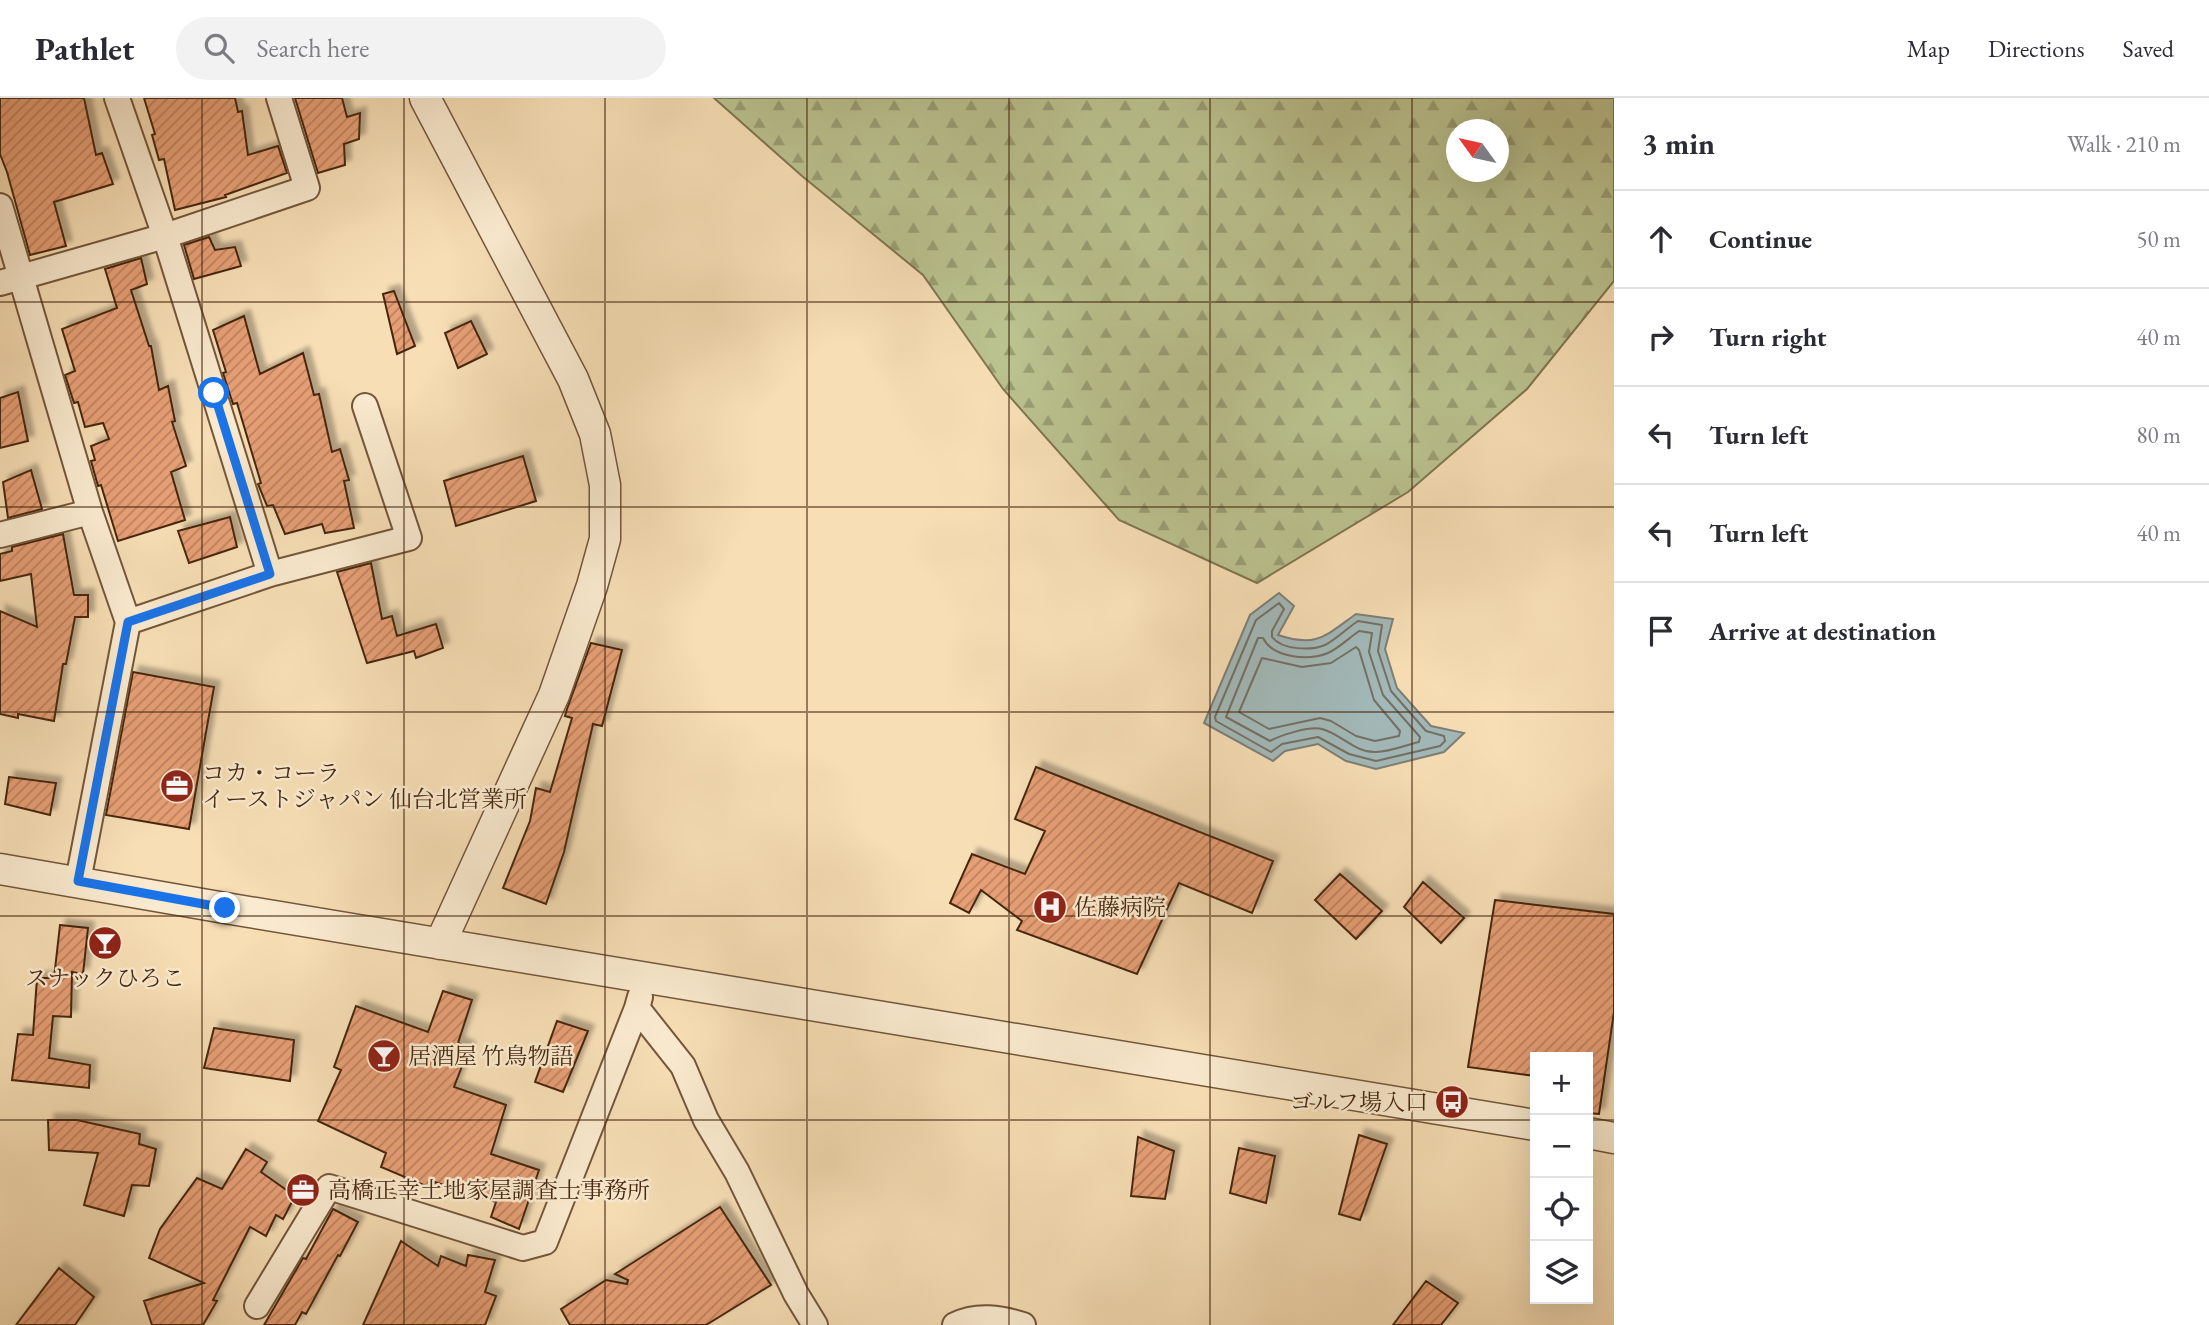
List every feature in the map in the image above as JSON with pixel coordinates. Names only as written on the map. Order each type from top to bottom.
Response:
[{"type":"street","points":[[117,98],[165,236],[270,574]]},
{"type":"street","points":[[11,280],[165,236],[307,188],[279,98]]},
{"type":"street","points":[[425,98],[573,379],[595,434],[605,485],[605,539],[592,586],[554,695],[440,944]]},
{"type":"street","points":[[0,206],[11,280],[128,622],[78,881]]},
{"type":"street","points":[[128,622],[270,574],[409,538],[365,405]]},
{"type":"street","points":[[0,535],[90,512]]},
{"type":"street","points":[[0,869],[1530,1124]]},
{"type":"street","points":[[257,1306],[329,1187],[523,1248],[545,1242],[637,1008],[644,978]]},
{"type":"street","points":[[637,1008],[683,1066],[706,1120],[737,1172],[796,1294],[816,1325]]},
{"type":"street","points":[[1593,1134],[1614,1138]]},
{"type":"street","points":[[955,1325],[962,1321],[999,1317],[1023,1325]]},
{"type":"green space","points":[[714,98],[1614,98],[1614,281],[1527,389],[1408,492],[1257,583],[1119,520],[1003,389],[923,275],[802,176]]},
{"type":"water","points":[[1279,593],[1294,606],[1278,635],[1291,639],[1320,638],[1356,614],[1393,619],[1385,649],[1397,688],[1431,726],[1464,733],[1444,752],[1376,769],[1346,761],[1318,744],[1285,751],[1273,761],[1204,723],[1250,615]]},
{"type":"building","points":[[0,98],[84,98],[96,155],[102,153],[113,184],[54,202],[66,246],[30,255],[0,154]]},
{"type":"building","points":[[144,98],[235,98],[238,112],[242,111],[248,155],[278,146],[287,173],[225,195],[226,197],[175,210],[164,159],[159,160],[152,135],[155,134]]},
{"type":"building","points":[[295,98],[342,98],[347,117],[360,113],[359,139],[344,144],[345,165],[318,173]]},
{"type":"building","points":[[209,237],[215,250],[235,247],[241,266],[194,279],[184,245]]},
{"type":"building","points":[[141,258],[147,284],[131,290],[151,346],[159,390],[168,386],[175,421],[172,422],[186,466],[171,472],[185,520],[118,541],[91,461],[95,460],[91,446],[109,439],[103,423],[85,427],[78,402],[74,403],[65,375],[75,371],[62,329],[117,308],[105,269]]},
{"type":"building","points":[[394,291],[415,346],[397,354],[383,294]]},
{"type":"building","points":[[244,316],[260,374],[303,353],[314,395],[319,394],[332,452],[340,449],[349,480],[344,481],[354,528],[325,533],[322,524],[285,534],[273,505],[267,506],[258,484],[261,483],[237,403],[233,404],[223,373],[226,372],[213,330]]},
{"type":"building","points":[[471,321],[487,354],[458,368],[445,333]]},
{"type":"building","points":[[18,392],[28,441],[0,448],[0,398]]},
{"type":"building","points":[[523,456],[536,501],[456,526],[444,481]]},
{"type":"building","points":[[31,470],[42,509],[8,518],[3,482]]},
{"type":"building","points":[[230,517],[237,547],[189,563],[178,531]]},
{"type":"building","points":[[63,534],[74,595],[88,595],[88,617],[75,617],[66,664],[63,664],[54,721],[18,714],[18,718],[0,714],[0,611],[37,627],[31,574],[0,581],[0,554],[12,551],[12,547]]},
{"type":"building","points":[[371,563],[382,619],[392,616],[397,636],[436,624],[443,648],[416,658],[414,651],[367,663],[337,572]]},
{"type":"building","points":[[591,643],[622,650],[602,726],[593,724],[564,852],[546,904],[503,888],[530,821],[536,788],[550,792],[572,718],[565,716]]},
{"type":"building","points":[[133,672],[214,687],[189,829],[106,815]]},
{"type":"building","points":[[1036,767],[1273,861],[1252,913],[1179,883],[1137,974],[1017,930],[1022,921],[981,890],[969,913],[950,903],[972,854],[1025,874],[1045,831],[1015,819]]},
{"type":"building","points":[[9,777],[56,783],[50,815],[5,804]]},
{"type":"building","points":[[1340,874],[1382,911],[1356,939],[1315,900]]},
{"type":"building","points":[[1423,882],[1464,918],[1441,943],[1404,907]]},
{"type":"building","points":[[1495,900],[1614,914],[1614,1012],[1599,1114],[1593,1113],[1593,1052],[1530,1052],[1530,1075],[1468,1067]]},
{"type":"building","points":[[60,925],[88,928],[83,974],[72,972],[71,1017],[53,1016],[49,1058],[90,1065],[89,1088],[12,1080],[18,1034],[33,1035],[37,978],[54,978]]},
{"type":"building","points":[[443,991],[472,1000],[458,1043],[469,1048],[454,1087],[506,1105],[491,1154],[539,1170],[519,1229],[491,1217],[496,1202],[435,1182],[433,1189],[381,1167],[386,1153],[318,1121],[341,1070],[334,1067],[356,1006],[428,1032]]},
{"type":"building","points":[[557,1021],[588,1031],[563,1092],[535,1082]]},
{"type":"building","points":[[214,1028],[294,1040],[290,1081],[204,1068]]},
{"type":"building","points":[[48,1120],[77,1120],[140,1134],[139,1144],[156,1149],[149,1186],[132,1185],[124,1216],[84,1205],[98,1153],[49,1150]]},
{"type":"building","points":[[1359,1135],[1387,1144],[1360,1220],[1339,1214]]},
{"type":"building","points":[[1138,1137],[1174,1151],[1165,1199],[1131,1196]]},
{"type":"building","points":[[1239,1148],[1275,1156],[1266,1203],[1230,1193]]},
{"type":"building","points":[[246,1149],[267,1162],[261,1172],[295,1196],[283,1219],[276,1215],[266,1236],[250,1227],[213,1300],[217,1301],[203,1325],[152,1325],[144,1301],[204,1283],[149,1258],[160,1229],[197,1178],[222,1189]]},
{"type":"building","points":[[720,1207],[771,1285],[706,1325],[570,1325],[561,1309],[606,1280],[627,1284],[628,1280],[615,1274]]},
{"type":"building","points":[[333,1209],[358,1222],[306,1314],[302,1312],[295,1325],[264,1325],[303,1258],[306,1259]]},
{"type":"building","points":[[401,1241],[438,1266],[441,1256],[466,1266],[468,1255],[495,1260],[485,1292],[496,1296],[485,1325],[363,1325]]},
{"type":"building","points":[[59,1268],[94,1297],[75,1325],[16,1325]]},
{"type":"building","points":[[1426,1281],[1458,1303],[1441,1325],[1393,1325]]},
{"type":"place","name":"コカ・コーラ イーストジャパン 仙台北営業所","points":[[177,786]]},
{"type":"place","name":"佐藤病院","points":[[1050,907]]},
{"type":"place","name":"スナックひろこ","points":[[105,943]]},
{"type":"place","name":"居酒屋 竹鳥物語","points":[[384,1056]]},
{"type":"place","name":"ゴルフ場入口","points":[[1452,1102]]},
{"type":"place","name":"高橋正幸土地家屋調査士事務所","points":[[303,1190]]},
{"type":"route","points":[[214,393],[270,574],[128,622],[78,881],[225,908]]}]
